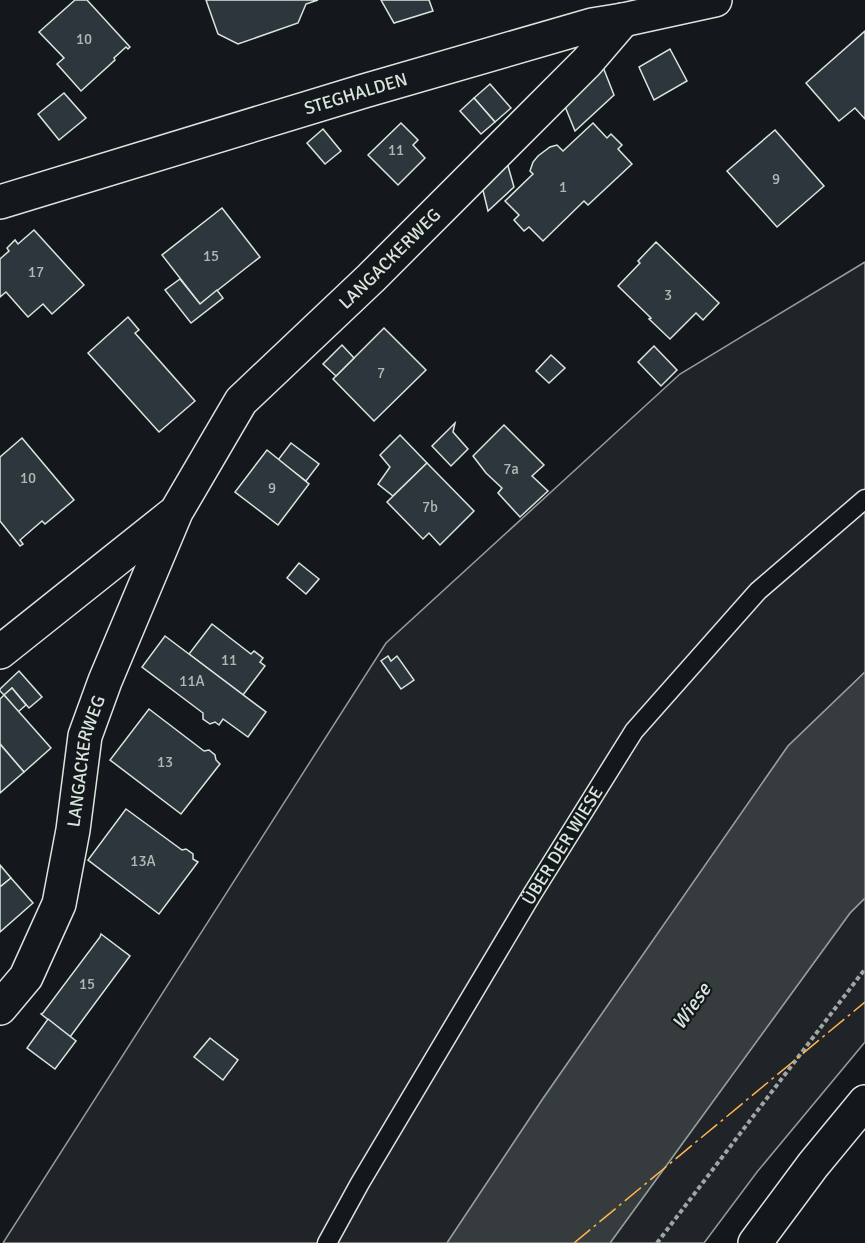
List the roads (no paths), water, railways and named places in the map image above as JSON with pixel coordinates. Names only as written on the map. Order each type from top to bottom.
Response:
[{"type":"street","name":"STEGHALDEN","points":[[0,202],[364,91],[592,25],[715,0]]},
{"type":"street","name":"LANGACKERWEG","points":[[0,1008],[26,976],[59,904],[73,830],[85,736],[105,681],[176,512],[241,401],[371,278],[587,62],[623,20]]},
{"type":"street","name":"LANGACKERWEG","points":[[0,652],[176,512]]},
{"type":"street","points":[[755,1243],[813,1165],[865,1102]]},
{"type":"lane","name":"ÜBER DER WIESE","points":[[327,1243],[524,906],[634,731],[758,591],[865,499]]},
{"type":"water","name":"Wiese","points":[[865,672],[865,898],[850,913],[610,1243],[447,1243],[542,1100],[788,746]]}]
